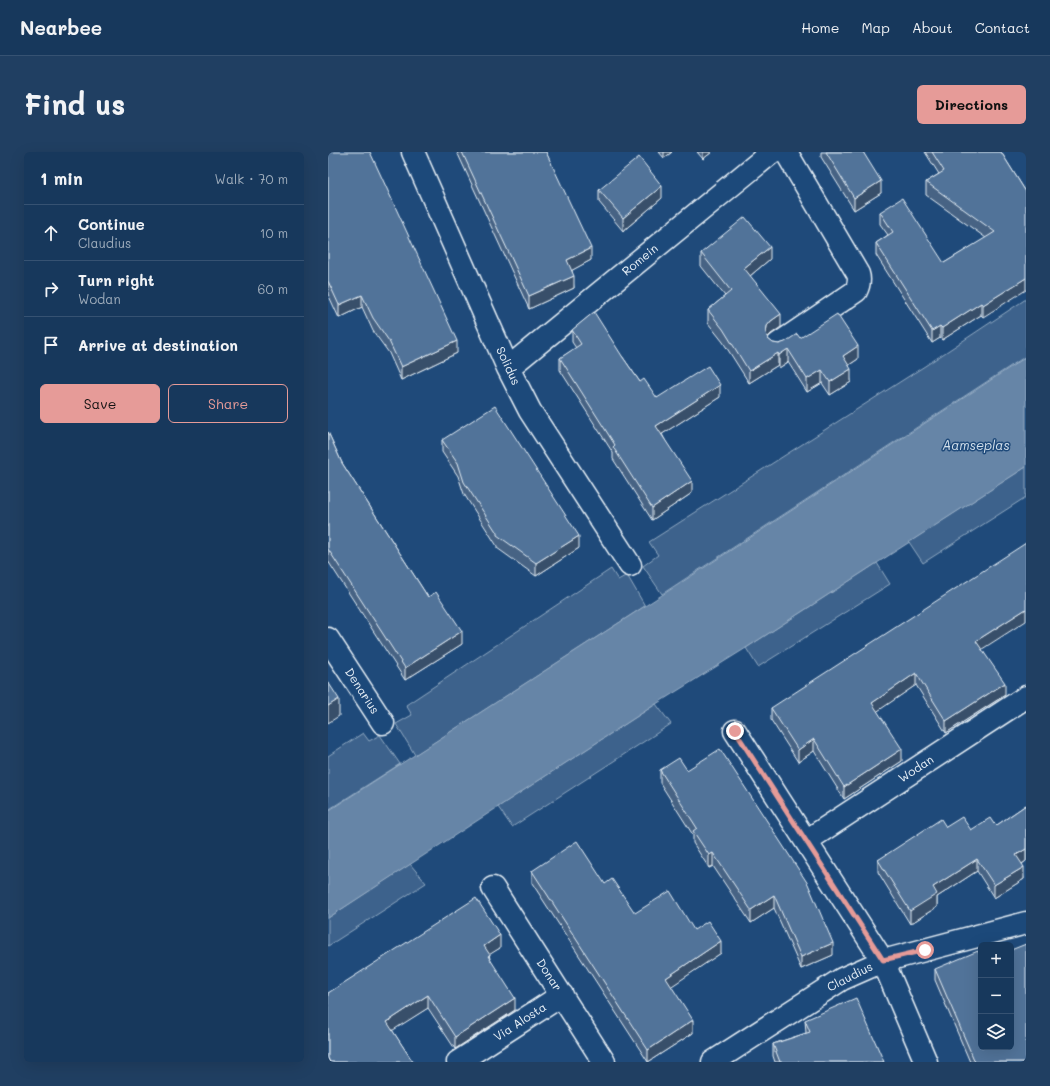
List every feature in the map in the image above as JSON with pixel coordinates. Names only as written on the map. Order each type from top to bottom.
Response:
[{"type":"street","name":"Solidus","points":[[413,152],[508,368],[530,411],[630,565]]},
{"type":"street","name":"Romein","points":[[508,368],[772,152]]},
{"type":"street","points":[[778,344],[856,291],[859,279],[858,274],[786,152]]},
{"type":"street","name":"Denarius","points":[[328,639],[383,723]]},
{"type":"street","name":"Wodan","points":[[806,841],[1026,698]]},
{"type":"street","points":[[735,731],[883,960],[926,1062]]},
{"type":"street","name":"Donar","points":[[493,888],[604,1062]]},
{"type":"street","name":"Claudius","points":[[713,1062],[842,979],[883,960],[1026,923]]},
{"type":"street","name":"Via Alosta","points":[[458,1062],[562,995]]},
{"type":"shaded area","points":[[1026,299],[1026,356],[662,594],[643,566],[658,555],[649,542],[928,364]]},
{"type":"shaded area","points":[[1026,467],[1026,497],[923,563],[909,542]]},
{"type":"shaded area","points":[[877,563],[890,584],[758,667],[746,648]]},
{"type":"shaded area","points":[[611,569],[618,580],[627,575],[645,606],[415,755],[396,724],[412,715],[406,705]]},
{"type":"shaded area","points":[[656,704],[671,724],[512,827],[498,807]]},
{"type":"shaded area","points":[[363,733],[369,741],[380,735],[400,764],[328,810],[328,756]]},
{"type":"shaded area","points":[[410,864],[426,883],[328,946],[328,918]]},
{"type":"water","name":"Aamseplas","points":[[1026,357],[1026,467],[746,648],[656,704],[328,918],[328,811]]},
{"type":"building","points":[[328,152],[370,152],[457,341],[401,367],[389,341],[373,318],[362,295],[339,305],[328,281]]},
{"type":"building","points":[[462,152],[546,152],[591,248],[567,260],[574,276],[529,296]]},
{"type":"building","points":[[826,152],[863,152],[881,181],[854,198]]},
{"type":"building","points":[[932,152],[1001,152],[1026,192],[1026,278],[983,305],[981,303],[942,328],[940,326],[932,331],[876,243],[893,232],[880,212],[902,198],[944,263],[995,232],[926,182],[944,171]]},
{"type":"building","points":[[639,157],[662,186],[623,218],[599,190]]},
{"type":"building","points":[[745,217],[770,247],[744,268],[781,314],[767,326],[766,333],[768,339],[773,343],[779,344],[797,334],[800,338],[837,314],[858,346],[843,356],[851,369],[830,382],[822,370],[807,379],[788,349],[779,355],[778,353],[749,371],[723,329],[708,310],[731,291],[701,253]]},
{"type":"building","points":[[594,312],[640,382],[644,379],[657,398],[708,366],[720,385],[656,426],[692,481],[652,508],[613,447],[615,445],[560,358],[581,344],[572,330]]},
{"type":"building","points":[[495,406],[579,536],[536,563],[497,535],[464,482],[458,463],[442,440]]},
{"type":"building","points":[[328,432],[342,463],[428,597],[436,592],[462,631],[405,668],[328,549]]},
{"type":"building","points":[[1026,543],[1026,609],[976,641],[1005,683],[946,721],[916,673],[872,703],[902,749],[844,787],[814,739],[798,750],[771,708]]},
{"type":"building","points":[[328,682],[339,699],[328,706]]},
{"type":"building","points":[[720,749],[808,884],[833,943],[801,957],[774,895],[751,910],[713,853],[709,855],[693,831],[697,828],[660,770],[679,758],[687,770]]},
{"type":"building","points":[[1026,805],[1026,849],[1016,855],[1024,867],[994,885],[977,859],[933,887],[937,894],[910,911],[878,860],[941,819],[946,827],[962,817],[971,830],[990,818],[994,824],[995,823],[997,825]]},
{"type":"building","points":[[577,841],[605,884],[612,879],[635,913],[670,891],[694,930],[708,921],[721,941],[666,978],[693,1020],[648,1050],[532,871]]},
{"type":"building","points":[[476,898],[500,935],[484,946],[490,955],[488,956],[515,998],[455,1037],[428,995],[387,1022],[413,1062],[330,1062],[328,1058],[328,993]]},
{"type":"building","points":[[1026,944],[1026,1062],[975,1062],[935,969],[978,951],[978,1050],[1014,1050],[1014,949]]},
{"type":"building","points":[[856,998],[884,1062],[780,1062],[773,1044],[810,1032],[805,1020]]},
{"type":"route","points":[[735,731],[883,960],[925,950]]}]
